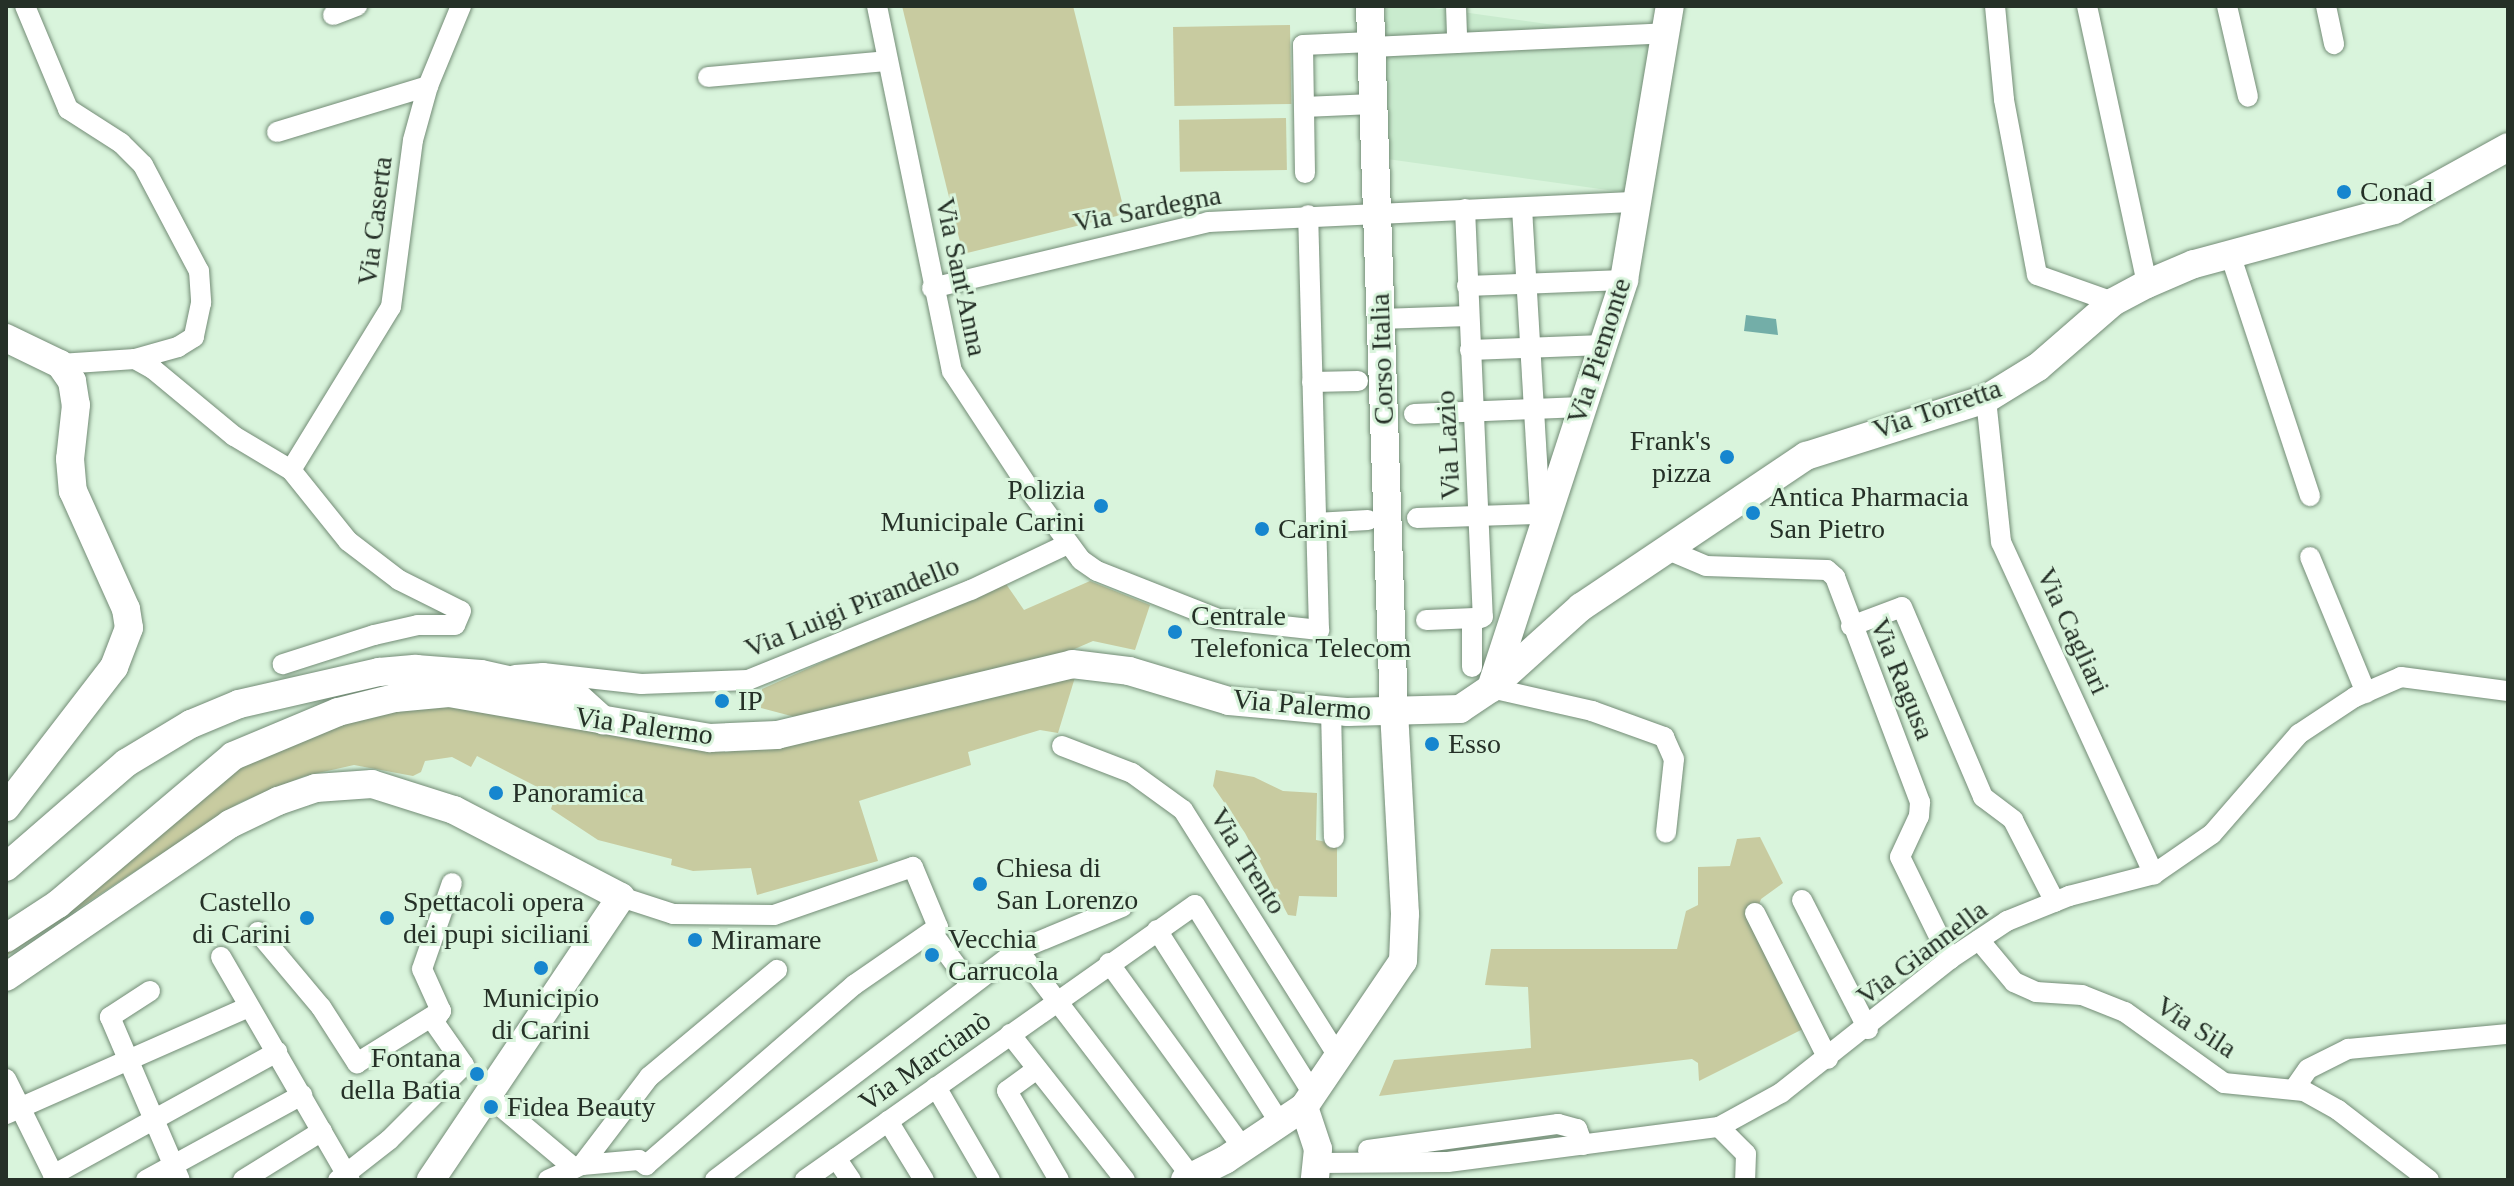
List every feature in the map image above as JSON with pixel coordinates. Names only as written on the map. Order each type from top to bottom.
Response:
[{"type":"street","points":[[6,338],[60,364],[135,359],[178,347],[194,337],[201,303],[199,271],[138,159],[68,109],[25,6]]},
{"type":"street","points":[[333,15],[357,6]]},
{"type":"street","name":"Via Caserta","points":[[291,470],[391,307],[413,140],[428,86],[461,6]]},
{"type":"street","name":"Via Sant'Anna","points":[[877,6],[932,288],[952,371],[1068,544],[1097,571],[1218,619],[1319,630],[1316,523]]},
{"type":"street","name":"Corso Italia","points":[[1188,1178],[1243,1148],[1309,1101],[1403,961],[1405,914],[1394,712],[1370,6]]},
{"type":"street","points":[[1456,6],[1457,43]]},
{"type":"street","points":[[1995,6],[2004,100],[2037,275],[2113,302]]},
{"type":"street","points":[[2087,6],[2147,284]]},
{"type":"street","points":[[2227,6],[2248,97]]},
{"type":"street","points":[[2326,6],[2334,44]]},
{"type":"street","points":[[1305,173],[1303,45],[1457,43],[1668,19]]},
{"type":"street","name":"Via Piemonte","points":[[1482,678],[1624,280],[1668,19]]},
{"type":"street","points":[[708,77],[887,61]]},
{"type":"street","points":[[277,132],[428,86]]},
{"type":"street","points":[[1304,107],[1373,104]]},
{"type":"street","name":"Via Torretta","points":[[1394,712],[1460,709],[1482,678],[1581,607],[1806,456],[1986,399],[2038,367],[2113,302],[2147,284],[2230,254],[2394,210],[2508,147]]},
{"type":"street","name":"Via Sardegna","points":[[932,288],[1208,222],[1638,202]]},
{"type":"street","points":[[1417,518],[1480,515],[1538,522],[1522,208]]},
{"type":"street","name":"Via Lazio","points":[[1465,209],[1483,617],[1476,618],[1471,633],[1482,678]]},
{"type":"street","points":[[1308,215],[1316,523],[1368,520]]},
{"type":"street","points":[[2230,254],[2310,496]]},
{"type":"street","points":[[1467,286],[1624,280]]},
{"type":"street","points":[[1380,319],[1469,316]]},
{"type":"street","points":[[1470,350],[1603,345]]},
{"type":"street","points":[[135,359],[234,436],[291,470],[348,541],[399,580],[456,607],[462,614],[455,625],[389,632],[283,664]]},
{"type":"street","points":[[6,807],[114,667],[129,628],[126,609],[78,509],[70,459],[76,393],[60,364]]},
{"type":"street","points":[[1312,382],[1358,381]]},
{"type":"street","name":"Via Cagliari","points":[[1986,399],[2001,542],[2154,874]]},
{"type":"street","points":[[1414,414],[1581,407]]},
{"type":"street","name":"Via Luigi Pirandello","points":[[508,680],[520,671],[641,684],[748,680],[971,590],[1068,544]]},
{"type":"street","name":"Via Ragusa","points":[[1666,549],[1706,566],[1827,570],[1835,577],[1920,802],[1919,816],[1900,857],[1950,959]]},
{"type":"street","points":[[2310,557],[2366,693]]},
{"type":"street","points":[[1851,626],[1902,607],[1983,797],[2013,820],[2055,902]]},
{"type":"street","points":[[1426,620],[1476,618]]},
{"type":"street","name":"Via Palermo","points":[[6,938],[58,904],[233,756],[300,726],[395,698],[449,693],[710,738],[777,735],[1072,664],[1129,671],[1229,701],[1394,712]]},
{"type":"street","points":[[6,867],[126,763],[191,724],[239,704],[379,672],[416,669],[508,680],[575,695],[605,722]]},
{"type":"street","name":"Via Giannella","points":[[1317,1172],[1448,1162],[1719,1127],[1828,1059],[1950,959],[1979,940],[2055,902],[2154,874],[2212,834],[2299,734],[2366,693],[2401,677],[2508,691]]},
{"type":"street","points":[[1482,678],[1592,711],[1664,737],[1674,759],[1666,833]]},
{"type":"street","points":[[1331,710],[1334,838]]},
{"type":"street","name":"Via Trento","points":[[1062,746],[1132,773],[1183,810],[1340,1059]]},
{"type":"street","points":[[6,977],[230,824],[316,788],[372,784],[402,790],[454,810],[621,897],[673,914],[774,915],[913,867],[936,930],[969,983]]},
{"type":"street","points":[[441,1011],[422,969],[452,883]]},
{"type":"street","points":[[431,1180],[621,897]]},
{"type":"street","points":[[1802,900],[1868,1029]]},
{"type":"street","name":"Via Marcianò","points":[[805,1180],[1195,905],[1309,1101]]},
{"type":"street","points":[[715,1180],[969,983],[1018,950],[1122,907]]},
{"type":"street","points":[[1755,913],[1828,1059]]},
{"type":"street","points":[[548,1180],[639,1160],[650,1172],[854,985],[936,930]]},
{"type":"street","points":[[1157,930],[1280,1123]]},
{"type":"street","points":[[258,932],[321,1007],[357,1063],[441,1011]]},
{"type":"street","name":"Via Sila","points":[[1979,940],[2014,982],[2036,992],[2082,995],[2125,1012],[2176,1054],[2224,1083],[2294,1089],[2338,1110],[2429,1180]]},
{"type":"street","points":[[1018,950],[1059,1000],[1188,1178]]},
{"type":"street","points":[[221,957],[246,1008],[277,1052],[345,1178],[464,1065],[434,1022],[441,1011]]},
{"type":"street","points":[[1109,963],[1243,1148]]},
{"type":"street","points":[[588,1169],[649,1077],[777,970]]},
{"type":"street","points":[[150,991],[110,1017],[177,1172]]},
{"type":"street","points":[[14,1111],[246,1008]]},
{"type":"street","points":[[1010,1034],[1125,1180]]},
{"type":"street","points":[[2294,1089],[2308,1069],[2348,1049],[2508,1034]]},
{"type":"street","points":[[6,1079],[14,1111],[55,1177],[277,1052]]},
{"type":"street","points":[[1037,1069],[1007,1091],[1059,1180]]},
{"type":"street","points":[[936,1087],[990,1180]]},
{"type":"street","points":[[146,1180],[177,1172],[302,1095]]},
{"type":"street","points":[[487,1095],[588,1169]]},
{"type":"street","points":[[1309,1101],[1317,1172]]},
{"type":"street","points":[[888,1121],[924,1180]]},
{"type":"street","points":[[1368,1150],[1558,1124],[1577,1129],[1583,1145]]},
{"type":"street","points":[[1719,1127],[1746,1154],[1745,1180]]},
{"type":"street","points":[[243,1180],[322,1131]]},
{"type":"street","points":[[836,1158],[851,1180]]},
{"type":"shaded area","points":[[902,6],[1073,6],[1125,214],[963,254]]},
{"type":"shaded area","points":[[1387,6],[1419,6],[1654,39],[1632,193],[1366,156]]},
{"type":"shaded area","points":[[1290,25],[1291,104],[1174,106],[1173,27]]},
{"type":"shaded area","points":[[1286,118],[1287,170],[1180,172],[1179,120]]},
{"type":"shaded area","points":[[1004,581],[1024,610],[1090,581],[1150,605],[1135,650],[1093,641],[1070,651],[795,717],[761,708],[762,689]]},
{"type":"shaded area","points":[[1076,674],[1058,733],[1040,730],[968,752],[971,765],[859,801],[878,861],[757,895],[751,868],[693,871],[671,865],[672,859],[598,840],[551,809],[555,796],[477,756],[471,767],[452,757],[425,761],[421,772],[413,776],[354,765],[305,776],[239,803],[6,956],[6,949],[240,762],[286,739],[413,707],[445,705],[727,752]]},
{"type":"shaded area","points":[[1216,770],[1254,777],[1283,791],[1317,793],[1316,840],[1337,844],[1337,897],[1299,896],[1296,916],[1288,915],[1245,833],[1213,786]]},
{"type":"shaded area","points":[[1760,837],[1783,883],[1761,899],[1756,913],[1811,1025],[1699,1081],[1698,1063],[1692,1059],[1379,1096],[1394,1060],[1531,1048],[1528,987],[1485,985],[1491,949],[1677,949],[1686,911],[1698,905],[1698,867],[1730,866],[1737,839]]},
{"type":"water","points":[[1746,315],[1776,319],[1778,335],[1744,331]]},
{"type":"place","name":"Conad","points":[[2344,192]]},
{"type":"place","name":"Frank's pizza","points":[[1727,457]]},
{"type":"place","name":"Polizia Municipale Carini","points":[[1101,506]]},
{"type":"place","name":"Antica Pharmacia San Pietro","points":[[1753,513]]},
{"type":"place","name":"Carini","points":[[1262,529]]},
{"type":"place","name":"Centrale Telefonica Telecom","points":[[1175,632]]},
{"type":"place","name":"IP","points":[[722,701]]},
{"type":"place","name":"Esso","points":[[1432,744]]},
{"type":"place","name":"Panoramica","points":[[496,793]]},
{"type":"place","name":"Chiesa di San Lorenzo","points":[[980,884]]},
{"type":"place","name":"Castello di Carini","points":[[307,918]]},
{"type":"place","name":"Spettacoli opera dei pupi siciliani","points":[[387,918]]},
{"type":"place","name":"Miramare","points":[[695,940]]},
{"type":"place","name":"Vecchia Carrucola","points":[[932,955]]},
{"type":"place","name":"Municipio di Carini","points":[[541,968]]},
{"type":"place","name":"Fontana della Batia","points":[[477,1074]]},
{"type":"place","name":"Fidea Beauty","points":[[491,1107]]}]
